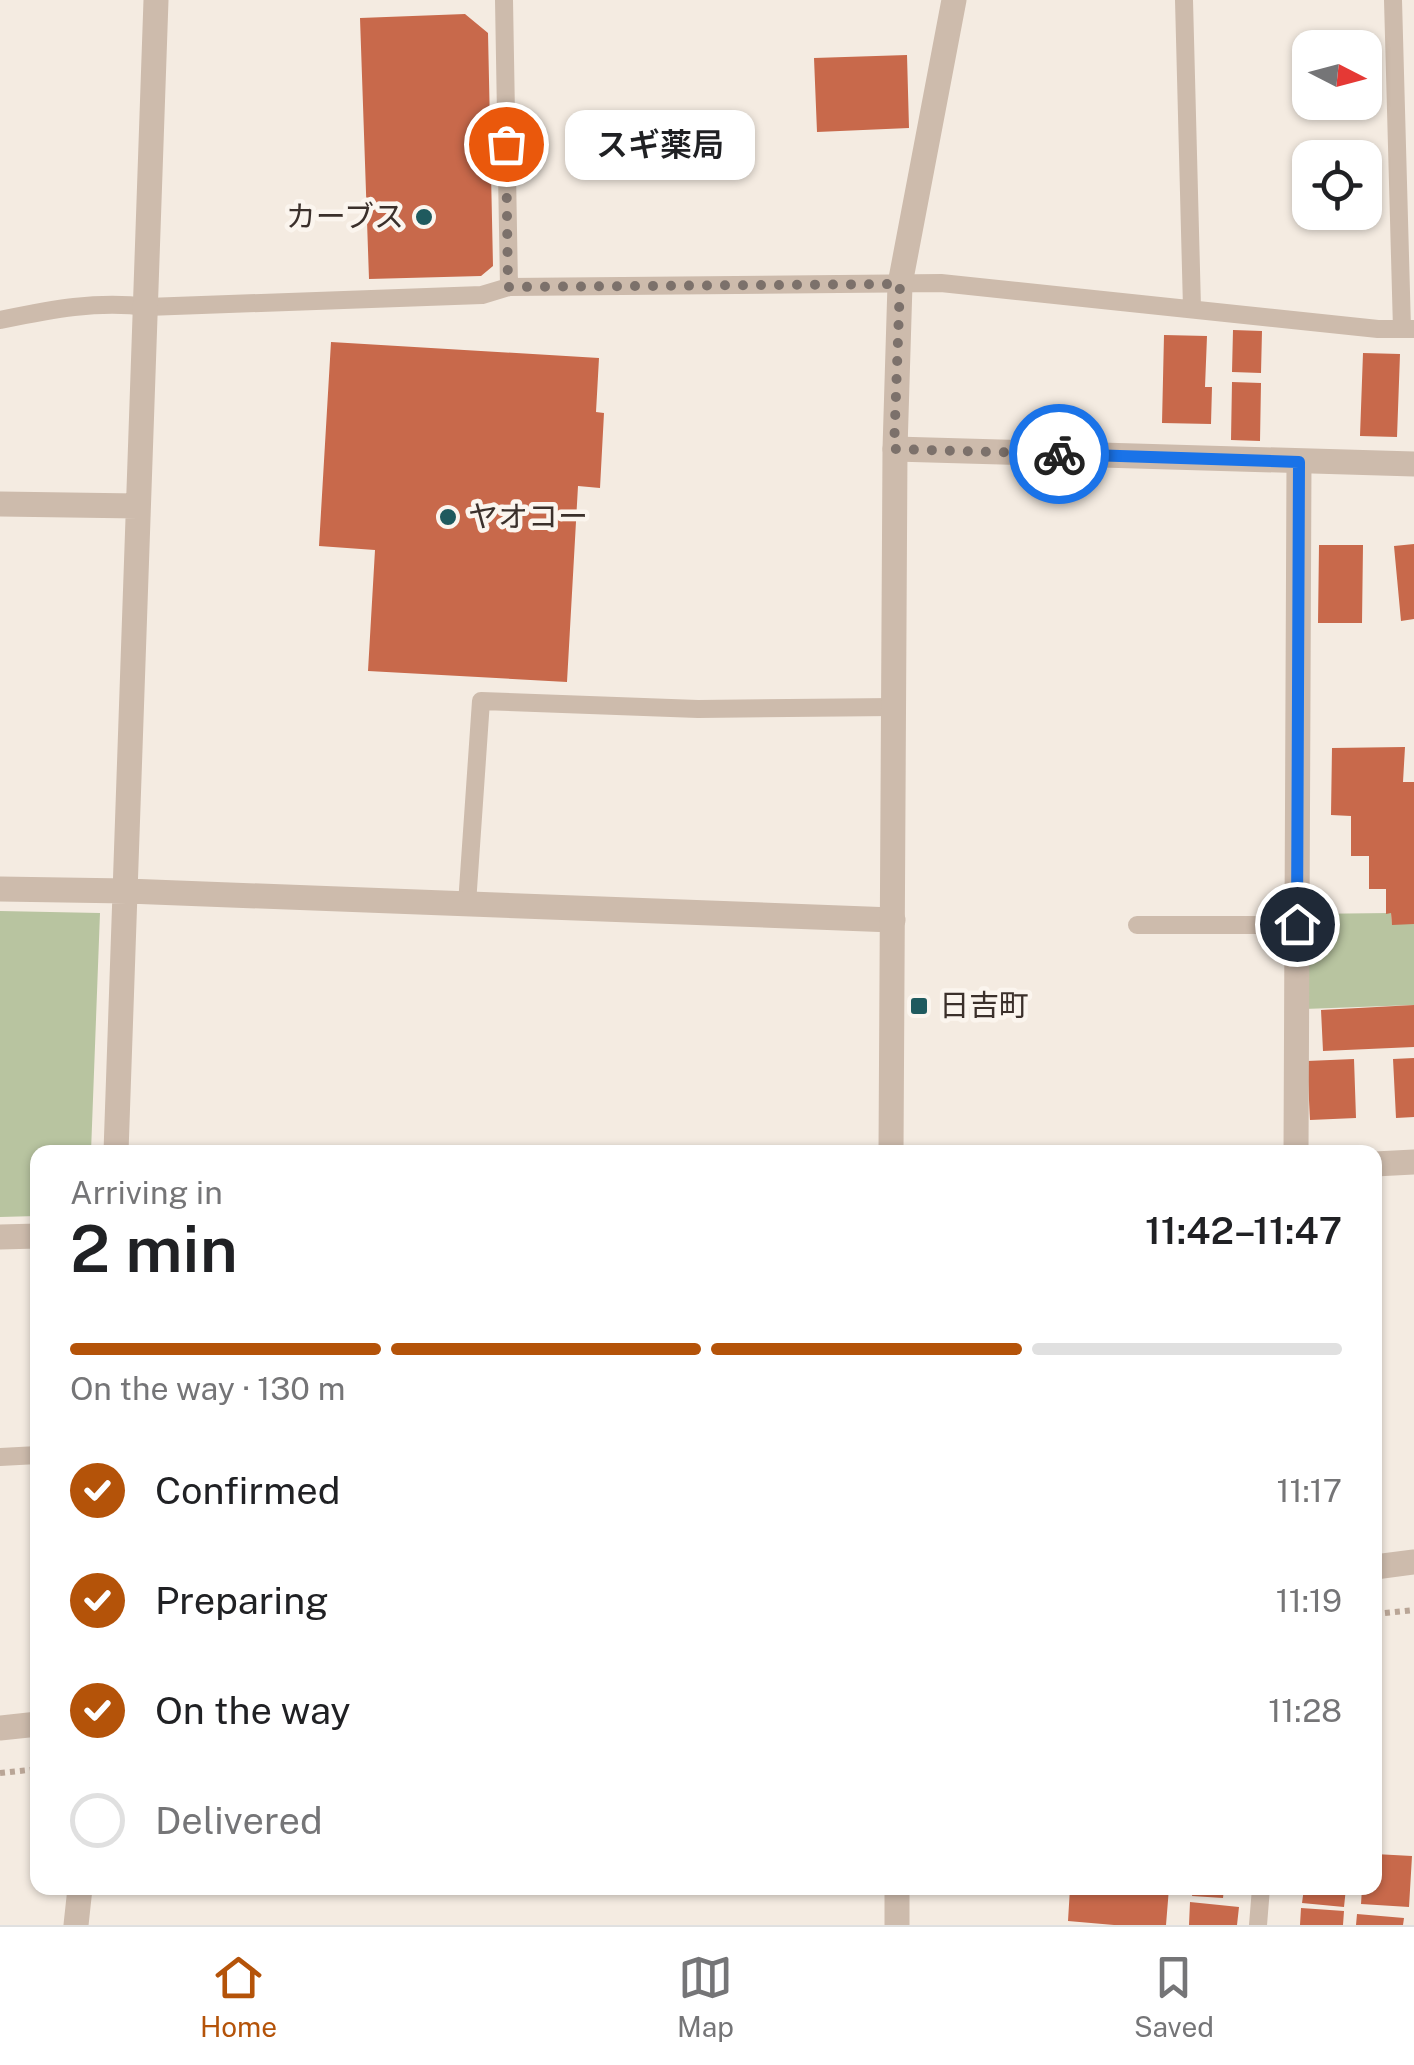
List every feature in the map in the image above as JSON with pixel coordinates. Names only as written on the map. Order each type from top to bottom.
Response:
[{"type":"street","points":[[116,1145],[156,0]]},
{"type":"street","points":[[891,1145],[894,449],[900,284],[954,0]]},
{"type":"street","points":[[894,449],[1414,464]]},
{"type":"street","points":[[1296,1145],[1299,462]]},
{"type":"street","points":[[0,504],[138,506]]},
{"type":"street","points":[[0,889],[893,920]]},
{"type":"street","points":[[1382,1164],[1414,1162]]},
{"type":"street","points":[[0,1238],[30,1236]]},
{"type":"street","points":[[1382,1566],[1414,1562]]},
{"type":"street","points":[[0,1728],[30,1725]]},
{"type":"street","points":[[76,1925],[79,1895]]},
{"type":"street","points":[[897,1925],[898,1895]]},
{"type":"lane","points":[[504,0],[508,287]]},
{"type":"lane","points":[[1184,0],[1192,308]]},
{"type":"lane","points":[[0,320],[73,306],[482,295],[508,287],[941,283],[1408,329],[1393,0]]},
{"type":"lane","points":[[467,904],[481,701],[698,709],[894,707]]},
{"type":"lane","points":[[1136,925],[1297,924]]},
{"type":"lane","points":[[0,1457],[30,1455]]},
{"type":"lane","points":[[1258,1925],[1260,1895]]},
{"type":"path","points":[[1382,1613],[1414,1610]]},
{"type":"path","points":[[0,1773],[30,1770]]},
{"type":"green space","points":[[0,911],[100,913],[91,1145],[30,1145],[30,1216],[0,1217]]},
{"type":"green space","points":[[1391,913],[1392,924],[1414,924],[1414,1005],[1304,1009],[1303,914]]},
{"type":"building","points":[[465,14],[488,33],[493,266],[481,276],[369,279],[360,18]]},
{"type":"building","points":[[907,55],[909,128],[817,132],[814,58]]},
{"type":"building","points":[[1233,330],[1262,331],[1261,373],[1232,372]]},
{"type":"building","points":[[1164,335],[1207,336],[1205,387],[1212,387],[1211,424],[1162,423]]},
{"type":"building","name":"ヤオコー","points":[[331,342],[599,358],[596,412],[604,413],[600,488],[578,486],[567,682],[368,671],[375,550],[319,546]]},
{"type":"building","points":[[1363,353],[1400,354],[1397,437],[1360,436]]},
{"type":"building","points":[[1232,382],[1261,383],[1260,441],[1231,440]]},
{"type":"building","points":[[1414,544],[1414,619],[1401,621],[1394,546]]},
{"type":"building","points":[[1319,545],[1363,545],[1362,623],[1318,623]]},
{"type":"building","points":[[1405,747],[1403,782],[1414,782],[1414,924],[1392,925],[1391,913],[1386,914],[1386,889],[1369,889],[1369,856],[1351,856],[1351,816],[1331,815],[1332,748]]},
{"type":"building","points":[[1414,1005],[1414,1047],[1323,1051],[1321,1010]]},
{"type":"building","points":[[1414,1058],[1414,1117],[1396,1118],[1393,1059]]},
{"type":"building","points":[[1354,1059],[1356,1118],[1310,1120],[1307,1061]]},
{"type":"building","points":[[1382,1854],[1412,1856],[1409,1907],[1361,1904],[1362,1895],[1382,1895]]},
{"type":"building","points":[[1070,1895],[1168,1895],[1166,1925],[1068,1921]]},
{"type":"building","points":[[1303,1895],[1345,1895],[1344,1907],[1302,1903]]},
{"type":"building","points":[[1190,1902],[1239,1907],[1237,1925],[1189,1925]]},
{"type":"building","points":[[1301,1908],[1344,1911],[1343,1925],[1300,1925]]},
{"type":"building","points":[[1357,1914],[1404,1918],[1403,1925],[1356,1925]]},
{"type":"way so far","points":[[506,144],[508,287],[900,284],[894,449],[1059,454]]},
{"type":"place","name":"スギ薬局","points":[[506,144]]},
{"type":"place","name":"カーブス","points":[[424,217]]},
{"type":"place","name":"ヤオコー","points":[[448,517]]},
{"type":"place","name":"日吉町","points":[[919,1006]]},
{"type":"route","points":[[1059,454],[1299,462],[1297,924]]}]
